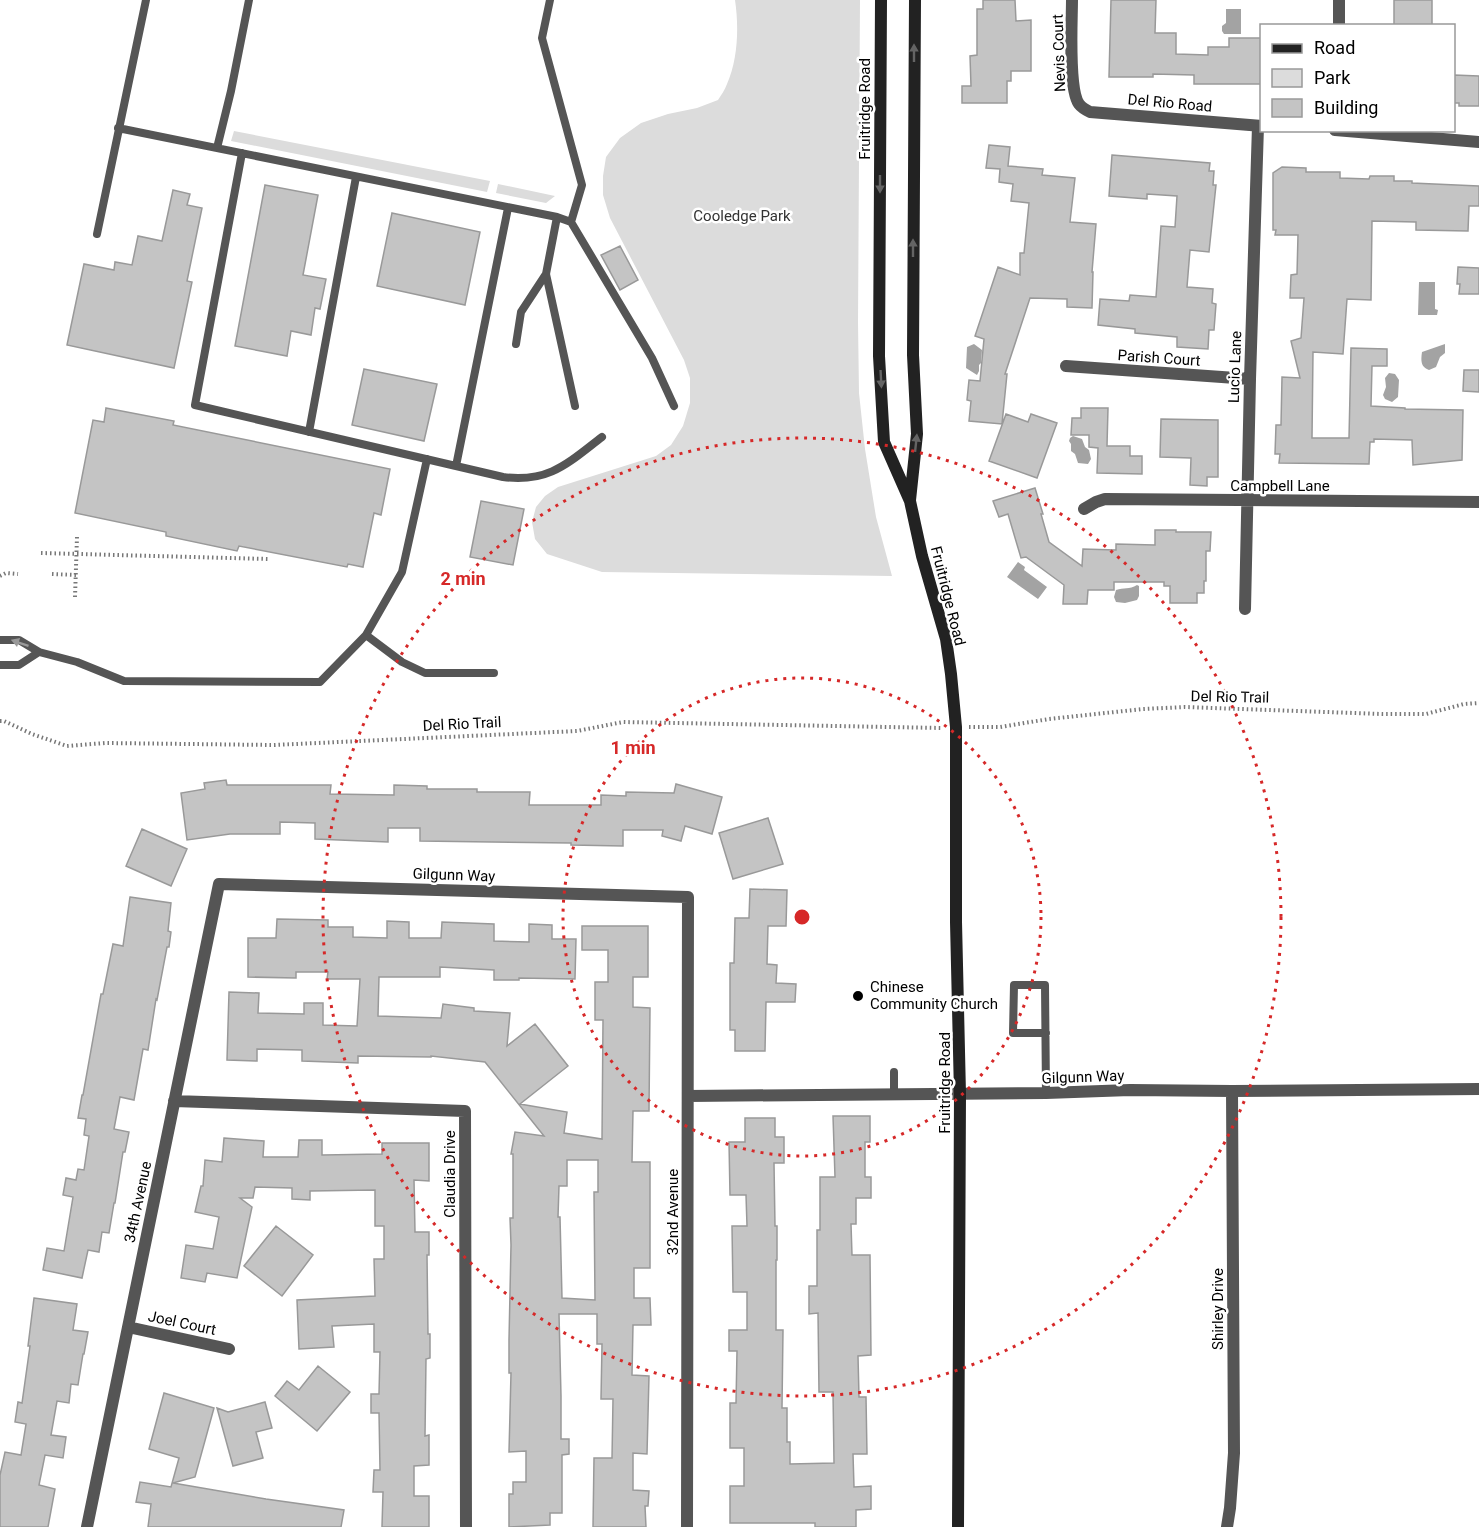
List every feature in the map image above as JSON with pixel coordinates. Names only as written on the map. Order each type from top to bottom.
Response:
[{"type":"main road","name":"Fruitridge Road","points":[[881,0],[879,356],[884,442],[909,501],[946,639],[956,727],[956,922],[960,1094],[958,1527]]},
{"type":"main road","name":"Fruitridge Road","points":[[909,501],[917,434],[913,355],[915,0]]},
{"type":"street","name":"Nevis Court","points":[[1072,0],[1072,79],[1079,104]]},
{"type":"street","points":[[1339,0],[1339,24]]},
{"type":"street","name":"Del Rio Road","points":[[1079,104],[1090,112],[1260,126]]},
{"type":"street","name":"Lucio Lane","points":[[1245,609],[1250,379],[1260,126]]},
{"type":"street","points":[[1350,132],[1479,142]]},
{"type":"street","name":"Parish Court","points":[[1066,366],[1250,379]]},
{"type":"street","name":"Campbell Lane","points":[[1084,509],[1105,499],[1479,502]]},
{"type":"street","name":"Gilgunn Way","points":[[219,884],[688,897]]},
{"type":"street","name":"34th Avenue","points":[[87,1527],[219,884]]},
{"type":"street","name":"32nd Avenue","points":[[687,1527],[688,897]]},
{"type":"street","name":"Gilgunn Way","points":[[688,1096],[1046,1093],[1130,1090],[1479,1089]]},
{"type":"street","name":"Shirley Drive","points":[[1227,1527],[1234,1453],[1232,1091]]},
{"type":"street","name":"Claudia Drive","points":[[174,1101],[465,1111],[466,1527]]},
{"type":"street","name":"Joel Court","points":[[128,1328],[229,1348]]},
{"type":"lane","points":[[96,234],[146,0]]},
{"type":"lane","points":[[217,148],[249,0]]},
{"type":"lane","points":[[550,0],[542,38],[582,185],[571,222]]},
{"type":"lane","points":[[118,128],[557,217],[571,222],[652,358],[674,406]]},
{"type":"lane","points":[[242,153],[195,405],[503,477],[520,479],[536,478],[556,470],[602,437]]},
{"type":"lane","points":[[309,432],[356,177]]},
{"type":"lane","points":[[456,466],[508,208]]},
{"type":"lane","points":[[516,344],[521,312],[546,274],[557,217]]},
{"type":"lane","points":[[546,274],[575,406]]},
{"type":"lane","points":[[0,640],[19,640],[39,652],[77,662],[124,681],[320,682],[366,634],[402,572],[427,459]]},
{"type":"lane","points":[[366,634],[402,662],[425,673],[494,673]]},
{"type":"lane","points":[[0,664],[19,664],[39,652]]},
{"type":"lane","points":[[1046,1033],[1013,1033],[1014,985],[1045,985],[1046,1033],[1046,1093]]},
{"type":"lane","points":[[894,1072],[894,1094]]},
{"type":"path","points":[[75,597],[77,537]]},
{"type":"path","points":[[41,553],[268,559]]},
{"type":"path","points":[[0,576],[6,573],[18,574]]},
{"type":"path","points":[[52,574],[76,574]]},
{"type":"path","name":"Del Rio Trail","points":[[981,727],[999,727],[1061,717],[1143,709],[1185,707],[1426,714],[1464,704],[1479,703]]},
{"type":"path","name":"Del Rio Trail","points":[[0,721],[67,746],[105,743],[285,745],[577,730],[623,722],[930,728]]},
{"type":"green space","name":"Cooledge Park","points":[[735,0],[860,0],[859,393],[876,517],[892,576],[602,572],[547,554],[535,539],[532,522],[536,507],[545,496],[558,487],[656,456],[671,445],[683,426],[690,403],[690,378],[684,360],[610,218],[603,195],[603,176],[606,157],[620,138],[641,123],[718,100],[731,74],[735,54],[737,21]]},
{"type":"green space","points":[[234,131],[490,181],[487,192],[231,141]]},
{"type":"green space","points":[[498,184],[555,196],[546,203],[496,193]]},
{"type":"shaded area","points":[[1226,9],[1241,9],[1241,34],[1224,34],[1222,31],[1222,26],[1226,23]]},
{"type":"shaded area","points":[[1419,282],[1435,282],[1437,315],[1418,315]]},
{"type":"shaded area","points":[[974,344],[982,350],[977,375],[966,368],[967,347]]},
{"type":"shaded area","points":[[1445,344],[1445,353],[1440,357],[1436,367],[1429,370],[1424,367],[1421,360],[1422,352]]},
{"type":"shaded area","points":[[1389,373],[1395,374],[1399,380],[1398,397],[1392,402],[1385,399],[1383,395],[1386,387],[1385,378]]},
{"type":"shaded area","points":[[1073,436],[1082,439],[1089,450],[1091,459],[1088,464],[1078,463],[1075,454],[1071,451],[1069,441]]},
{"type":"shaded area","points":[[1018,562],[1025,567],[1024,570],[1047,587],[1038,599],[1007,577]]},
{"type":"shaded area","points":[[1137,585],[1139,596],[1137,600],[1125,603],[1116,602],[1114,597],[1116,590]]},
{"type":"building","points":[[983,0],[1015,0],[1016,21],[1031,20],[1031,71],[1011,71],[1011,81],[1007,81],[1007,103],[962,103],[962,86],[971,86],[970,56],[977,55],[977,9],[983,9]]},
{"type":"building","points":[[1111,0],[1156,0],[1155,33],[1176,33],[1176,54],[1208,55],[1208,47],[1229,47],[1229,38],[1260,38],[1260,84],[1194,84],[1194,75],[1153,74],[1153,77],[1109,77]]},
{"type":"building","points":[[1394,0],[1432,0],[1432,24],[1394,24]]},
{"type":"building","points":[[1455,75],[1479,76],[1479,106],[1459,106],[1459,103],[1455,103]]},
{"type":"building","points":[[989,145],[1010,147],[1008,166],[1043,169],[1042,175],[1075,178],[1070,222],[1096,224],[1092,308],[1067,307],[1067,299],[1030,298],[1005,374],[1007,374],[1002,424],[969,421],[971,401],[967,400],[969,380],[980,381],[984,339],[975,336],[998,267],[1020,275],[1020,253],[1024,253],[1029,203],[1011,201],[1013,184],[999,182],[1000,169],[986,168]]},
{"type":"building","points":[[1112,155],[1210,163],[1209,171],[1214,171],[1213,185],[1216,185],[1209,252],[1190,250],[1187,287],[1213,289],[1212,303],[1216,304],[1214,330],[1209,330],[1208,349],[1177,347],[1177,337],[1135,333],[1135,329],[1098,325],[1100,299],[1129,301],[1130,295],[1156,297],[1161,226],[1175,227],[1177,196],[1147,194],[1147,199],[1109,196]]},
{"type":"building","points":[[1282,167],[1306,168],[1306,172],[1340,172],[1340,178],[1369,179],[1370,176],[1394,176],[1394,181],[1479,186],[1479,206],[1469,206],[1468,231],[1416,230],[1416,222],[1372,221],[1371,300],[1347,299],[1343,354],[1313,352],[1312,438],[1349,438],[1351,348],[1387,349],[1387,366],[1372,366],[1371,406],[1463,410],[1462,460],[1413,465],[1412,440],[1374,439],[1374,442],[1370,442],[1369,464],[1279,463],[1280,454],[1275,454],[1276,425],[1281,425],[1282,377],[1300,378],[1291,341],[1301,338],[1304,298],[1290,298],[1291,275],[1297,274],[1298,235],[1275,235],[1276,230],[1273,230],[1273,173]]},
{"type":"building","points":[[265,185],[318,195],[303,275],[326,279],[320,309],[315,308],[311,335],[291,331],[287,356],[235,346]]},
{"type":"building","points":[[173,190],[190,194],[187,205],[202,208],[187,281],[192,282],[174,368],[67,345],[84,264],[114,270],[115,262],[132,265],[138,236],[162,241]]},
{"type":"building","points":[[392,213],[480,232],[465,305],[377,286]]},
{"type":"building","points":[[620,246],[638,280],[620,290],[601,255]]},
{"type":"building","points":[[1458,267],[1479,268],[1479,294],[1459,294]]},
{"type":"building","points":[[364,369],[437,384],[424,441],[352,425]]},
{"type":"building","points":[[1464,370],[1479,370],[1479,392],[1463,391]]},
{"type":"building","points":[[106,408],[174,421],[173,425],[390,469],[381,515],[374,513],[363,567],[348,564],[347,567],[239,546],[237,551],[166,536],[166,532],[75,513],[93,420],[104,422]]},
{"type":"building","points":[[1081,408],[1108,408],[1107,446],[1130,446],[1130,456],[1142,456],[1142,474],[1097,473],[1098,448],[1089,447],[1089,435],[1071,435],[1072,418],[1081,418]]},
{"type":"building","points":[[1006,414],[1028,422],[1031,414],[1057,423],[1037,478],[989,461]]},
{"type":"building","points":[[1161,419],[1218,420],[1218,477],[1207,477],[1207,486],[1190,485],[1191,458],[1160,457]]},
{"type":"building","points":[[1035,488],[1049,542],[1082,566],[1083,549],[1116,550],[1116,544],[1155,545],[1155,530],[1211,532],[1210,551],[1206,551],[1204,593],[1197,593],[1197,603],[1170,603],[1170,586],[1164,586],[1164,582],[1114,582],[1114,590],[1088,590],[1087,604],[1063,604],[1064,585],[1026,557],[1021,558],[1008,514],[999,517],[993,501]]},
{"type":"building","points":[[481,501],[524,509],[513,565],[470,557]]},
{"type":"building","points":[[226,780],[227,785],[331,785],[330,794],[394,795],[394,785],[427,786],[427,789],[477,789],[477,792],[530,792],[529,805],[601,805],[601,795],[626,796],[626,792],[674,793],[676,784],[722,797],[712,834],[685,826],[681,841],[662,836],[663,830],[623,830],[623,846],[420,841],[420,828],[388,828],[388,842],[315,839],[315,823],[280,822],[280,834],[230,834],[187,840],[181,793],[205,789],[204,783]]},
{"type":"building","points":[[768,818],[783,864],[733,879],[719,833]]},
{"type":"building","points":[[142,829],[187,849],[171,886],[126,866]]},
{"type":"building","points":[[750,889],[787,890],[786,926],[768,926],[767,964],[777,965],[776,983],[796,984],[795,1002],[766,1002],[765,1051],[735,1051],[735,1030],[730,1030],[730,963],[734,963],[735,918],[749,918]]},
{"type":"building","points":[[130,897],[171,903],[168,931],[171,932],[156,999],[148,1050],[143,1049],[134,1100],[120,1097],[114,1129],[129,1132],[125,1152],[123,1152],[109,1233],[102,1232],[99,1252],[88,1250],[82,1278],[43,1270],[47,1248],[64,1251],[73,1197],[63,1195],[66,1178],[76,1180],[78,1169],[84,1170],[89,1136],[84,1135],[86,1119],[78,1118],[101,994],[103,994],[113,944],[123,946]]},
{"type":"building","points":[[277,919],[328,920],[328,927],[353,927],[353,937],[387,938],[387,921],[409,922],[409,938],[441,938],[442,922],[494,924],[494,941],[529,942],[529,924],[552,925],[552,939],[576,939],[575,979],[494,980],[494,970],[440,967],[440,977],[379,977],[378,1016],[441,1018],[443,1004],[474,1008],[474,1011],[510,1013],[507,1046],[535,1024],[568,1066],[520,1104],[567,1112],[564,1133],[602,1139],[603,1020],[595,1020],[595,982],[608,982],[608,950],[582,950],[582,926],[648,926],[648,977],[633,977],[633,1007],[650,1008],[649,1111],[633,1111],[632,1162],[650,1162],[650,1268],[634,1268],[634,1298],[650,1298],[651,1325],[633,1325],[632,1375],[649,1376],[647,1454],[633,1453],[633,1490],[649,1491],[648,1506],[645,1506],[646,1527],[593,1527],[594,1458],[612,1458],[613,1399],[601,1399],[602,1344],[597,1344],[597,1314],[559,1314],[561,1439],[569,1439],[569,1454],[562,1455],[562,1513],[550,1513],[550,1525],[509,1527],[509,1494],[513,1494],[513,1482],[526,1482],[526,1451],[509,1452],[510,1218],[513,1218],[513,1154],[511,1154],[515,1132],[544,1136],[485,1062],[431,1056],[358,1056],[358,1063],[302,1061],[302,1050],[257,1049],[257,1061],[227,1060],[229,992],[259,993],[258,1013],[304,1014],[304,1003],[323,1003],[323,1025],[357,1026],[360,979],[327,979],[328,972],[296,972],[296,978],[248,977],[248,938],[276,938]],"holes":[[[567,1160],[598,1160],[598,1192],[594,1192],[595,1300],[562,1298],[560,1217],[558,1217],[559,1186],[567,1186]]]},
{"type":"building","points":[[833,1116],[870,1116],[870,1142],[865,1142],[865,1177],[871,1177],[871,1198],[856,1198],[856,1224],[851,1224],[852,1255],[870,1255],[871,1355],[858,1356],[859,1397],[866,1397],[867,1454],[853,1454],[854,1487],[871,1486],[871,1509],[856,1510],[856,1527],[815,1527],[815,1523],[730,1523],[730,1486],[744,1486],[744,1448],[730,1448],[730,1403],[736,1403],[737,1351],[729,1351],[729,1330],[747,1330],[747,1292],[733,1292],[732,1226],[747,1226],[746,1195],[730,1195],[729,1142],[745,1142],[745,1118],[775,1118],[775,1137],[784,1137],[784,1163],[774,1163],[775,1226],[777,1226],[776,1330],[783,1330],[782,1408],[787,1408],[787,1442],[790,1442],[790,1464],[834,1463],[833,1392],[819,1392],[818,1313],[809,1314],[809,1286],[817,1286],[820,1177],[835,1177]]},
{"type":"building","points":[[224,1138],[264,1141],[263,1157],[298,1157],[299,1140],[322,1140],[322,1155],[382,1154],[382,1143],[429,1143],[429,1181],[414,1180],[415,1232],[429,1232],[429,1255],[427,1255],[430,1358],[426,1359],[425,1436],[429,1435],[429,1465],[414,1466],[414,1496],[429,1496],[429,1527],[382,1527],[383,1492],[373,1492],[374,1470],[380,1470],[379,1413],[371,1413],[371,1394],[379,1394],[380,1352],[374,1352],[374,1324],[332,1326],[334,1347],[299,1349],[297,1300],[375,1296],[374,1259],[384,1259],[384,1226],[375,1226],[375,1190],[310,1191],[310,1200],[292,1199],[292,1188],[255,1187],[253,1198],[240,1198],[252,1207],[237,1278],[207,1273],[205,1282],[181,1278],[186,1245],[213,1249],[219,1217],[195,1212],[201,1186],[203,1186],[205,1160],[222,1162]]},
{"type":"building","points":[[276,1226],[313,1255],[282,1296],[244,1266]]},
{"type":"building","points":[[34,1298],[77,1304],[73,1330],[88,1332],[78,1385],[71,1384],[69,1403],[57,1401],[51,1435],[66,1437],[63,1458],[45,1455],[39,1485],[55,1489],[48,1527],[0,1527],[0,1475],[5,1452],[21,1455],[26,1424],[15,1422],[18,1402],[22,1403]]},
{"type":"building","points":[[318,1366],[350,1392],[317,1431],[275,1396],[287,1381],[299,1390]]},
{"type":"building","points":[[164,1393],[214,1408],[195,1477],[173,1483],[344,1510],[341,1527],[148,1527],[151,1504],[136,1502],[140,1482],[171,1487],[179,1458],[149,1449]]},
{"type":"building","points":[[265,1402],[272,1428],[256,1432],[263,1458],[233,1466],[217,1408],[228,1412]]},
{"type":"place","name":"Chinese Community Church","points":[[858,996]]}]
